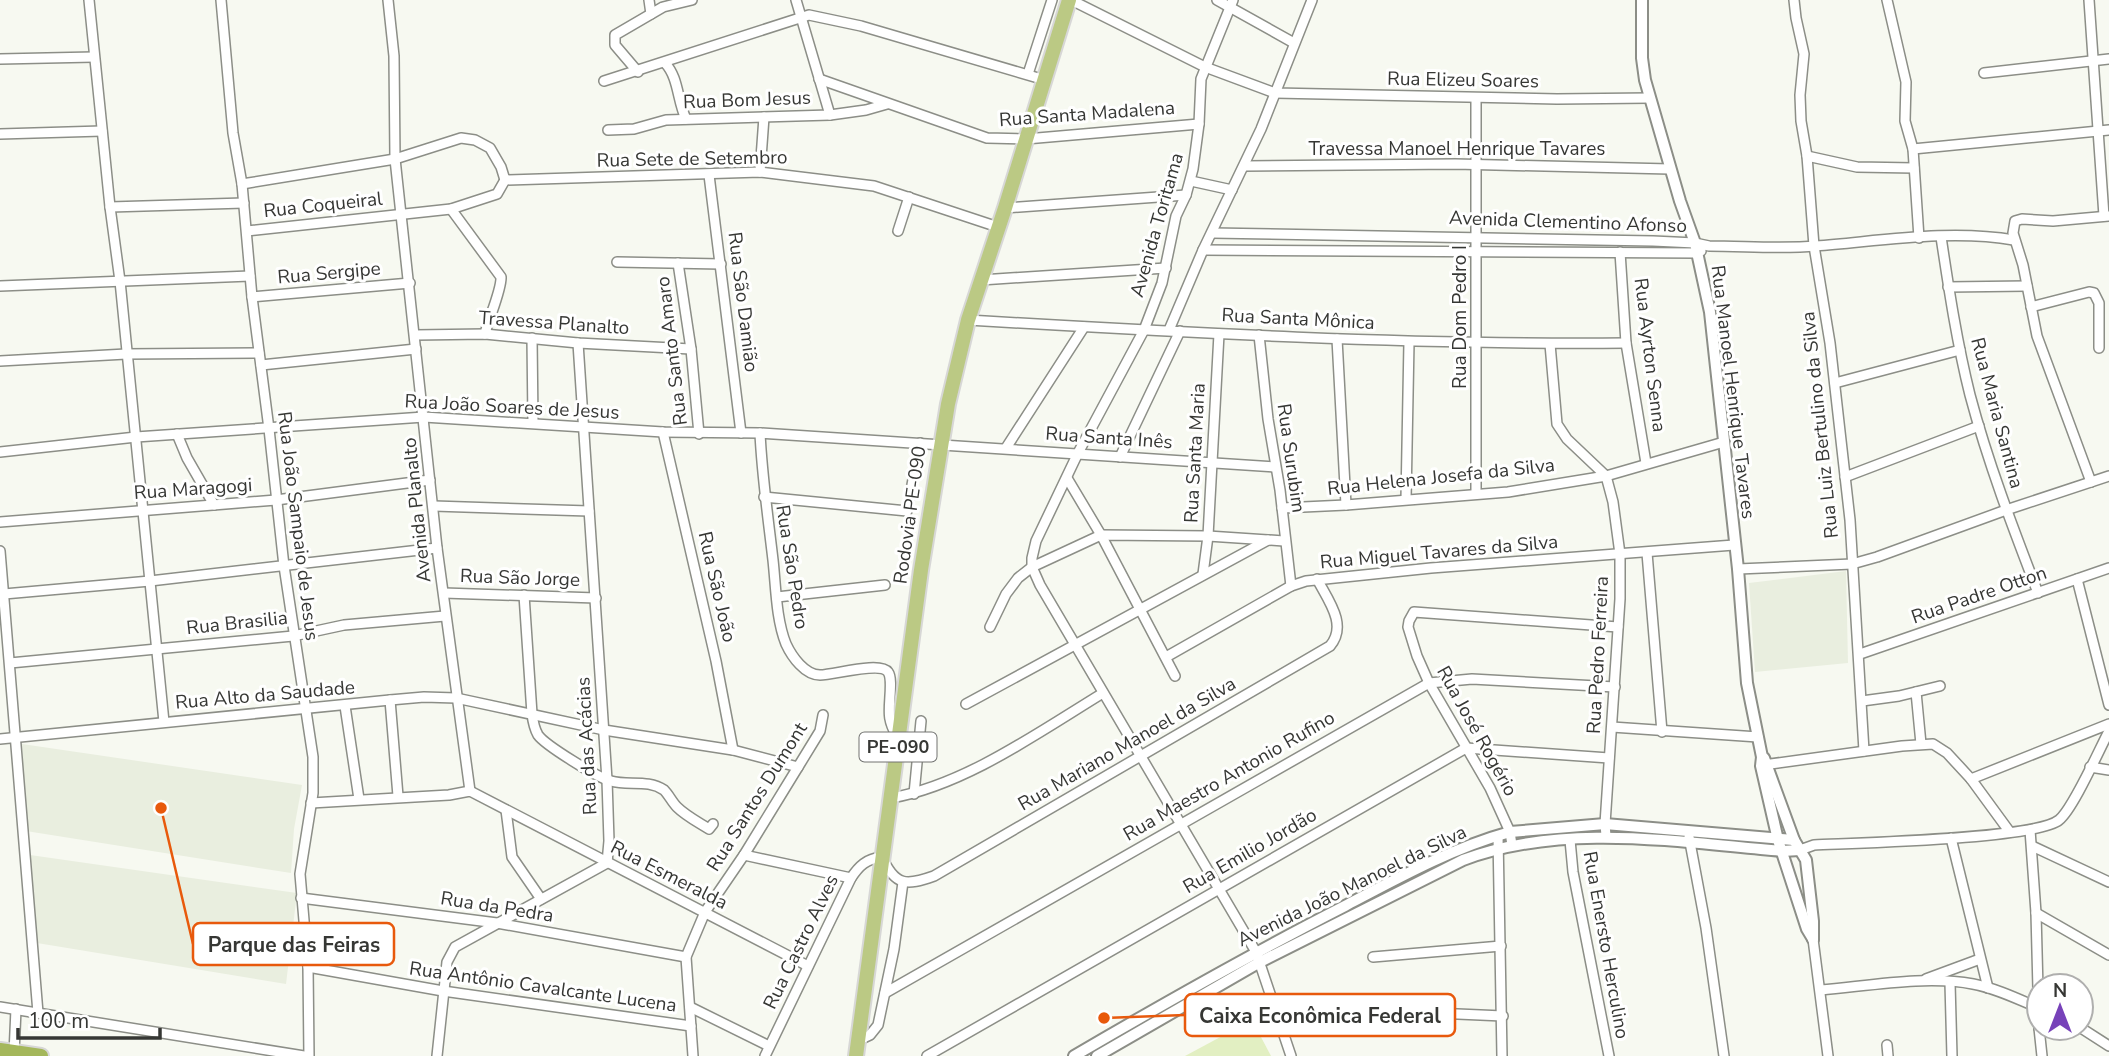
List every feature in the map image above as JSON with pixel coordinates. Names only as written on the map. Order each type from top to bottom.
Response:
[{"type":"highway","points":[[9,1053],[41,1056]]},
{"type":"main road","name":"Rodovia PE-090","points":[[856,1051],[940,444],[968,320],[1068,4]]},
{"type":"street","points":[[89,0],[164,722]]},
{"type":"street","name":"Rua João Sampaio de Jesus","points":[[221,0],[233,133],[242,184],[252,298],[270,429],[284,566],[313,757],[311,803],[300,874],[308,967],[306,1056]]},
{"type":"street","name":"Avenida Planalto","points":[[388,0],[394,56],[395,159],[445,616],[470,791]]},
{"type":"street","points":[[649,0],[652,14]]},
{"type":"street","points":[[638,72],[615,45],[615,35],[663,7],[692,0]]},
{"type":"street","points":[[796,0],[830,115]]},
{"type":"street","points":[[1217,0],[1231,4],[1294,43]]},
{"type":"street","points":[[1170,330],[1203,250],[1244,166],[1312,0]]},
{"type":"street","name":"Rua Manoel Henrique Tavares","points":[[1642,0],[1642,58],[1650,98],[1696,248],[1710,312],[1738,569],[1747,683],[1764,762]]},
{"type":"street","name":"Rua Luiz Bertulino da Silva","points":[[1794,0],[1804,54],[1800,95],[1801,121],[1807,156],[1814,246],[1835,383],[1845,477],[1860,654],[1864,751]]},
{"type":"street","points":[[1887,0],[1906,82],[1905,121],[1913,149],[1919,238]]},
{"type":"street","points":[[2089,0],[2106,216],[2053,221],[2018,219],[2013,225],[2014,240],[2037,335],[2091,482]]},
{"type":"street","points":[[1028,74],[1049,1]]},
{"type":"street","name":"Rua Elizeu Soares","points":[[1049,1],[1068,4],[1205,67],[1275,93],[1476,98],[1650,98]]},
{"type":"street","name":"Avenida Toritama","points":[[1032,568],[1033,550],[1041,528],[1144,330],[1166,268],[1176,216],[1191,181],[1199,124],[1199,94],[1205,67],[1231,4]]},
{"type":"street","points":[[604,81],[665,63],[799,16],[821,16],[861,26],[1045,80]]},
{"type":"street","points":[[0,59],[94,57]]},
{"type":"street","points":[[1984,73],[2109,59]]},
{"type":"street","points":[[665,63],[673,73],[677,97],[686,119]]},
{"type":"street","name":"Rua Santa Madalena","points":[[818,79],[987,138],[1026,139],[1199,124]]},
{"type":"street","name":"Rua Dom Pedro I","points":[[1476,98],[1476,494]]},
{"type":"street","name":"Rua Bom Jesus","points":[[608,130],[634,129],[666,120],[830,115],[887,104]]},
{"type":"street","points":[[760,172],[764,117]]},
{"type":"street","points":[[1913,149],[2109,130]]},
{"type":"street","points":[[0,134],[102,131]]},
{"type":"street","points":[[242,184],[395,159],[461,138],[490,148],[498,159],[505,180]]},
{"type":"street","points":[[1807,156],[1857,167],[1914,168]]},
{"type":"street","name":"Travessa Manoel Henrique Tavares","points":[[1244,166],[1477,165],[1670,169]]},
{"type":"street","name":"Rua Sete de Setembro","points":[[505,180],[760,172],[866,184],[998,227]]},
{"type":"street","name":"Rua São Damião","points":[[709,175],[741,433]]},
{"type":"street","name":"Rua Coqueiral","points":[[247,231],[451,209],[497,194],[505,180]]},
{"type":"street","points":[[1191,181],[1232,190]]},
{"type":"street","points":[[1005,208],[1186,195]]},
{"type":"street","points":[[898,231],[909,197]]},
{"type":"street","points":[[110,207],[244,203]]},
{"type":"street","points":[[451,209],[501,277],[485,334]]},
{"type":"street","name":"Avenida Clementino Afonso","points":[[1212,233],[1477,236],[1696,248]]},
{"type":"street","points":[[1381,235],[1382,250]]},
{"type":"street","points":[[1814,246],[1941,237],[1985,236],[2014,240]]},
{"type":"street","name":"Rua Maria Santina","points":[[1941,237],[1960,349],[1979,426],[2006,510],[2038,593]]},
{"type":"street","name":"Avenida Clementino Afonso","points":[[1203,250],[1620,252],[1709,246],[1814,246]]},
{"type":"street","name":"Rua Ayrton Senna","points":[[1620,252],[1626,343],[1646,463]]},
{"type":"street","points":[[617,262],[721,264]]},
{"type":"street","name":"Rua Santo Amaro","points":[[678,263],[691,349],[699,433]]},
{"type":"street","points":[[981,280],[1166,268]]},
{"type":"street","points":[[0,286],[250,276]]},
{"type":"street","name":"Rua Sergipe","points":[[252,298],[410,283]]},
{"type":"street","points":[[1948,287],[2027,286]]},
{"type":"street","points":[[2031,307],[2094,293],[2099,303],[2099,348]]},
{"type":"street","name":"Rua Santa Mônica","points":[[968,320],[1409,342],[1626,343]]},
{"type":"street","points":[[1006,448],[1084,327]]},
{"type":"street","points":[[1120,457],[1180,331]]},
{"type":"street","name":"Travessa Planalto","points":[[416,335],[485,334],[578,343],[691,349]]},
{"type":"street","name":"Rua Santa Maria","points":[[1203,574],[1208,536],[1219,334]]},
{"type":"street","name":"Rua Surubim","points":[[1259,335],[1291,586]]},
{"type":"street","points":[[532,338],[533,423]]},
{"type":"street","points":[[1337,339],[1346,505]]},
{"type":"street","points":[[1406,499],[1409,342]]},
{"type":"street","name":"Rua das Acácias","points":[[578,343],[607,780],[607,863]]},
{"type":"street","points":[[1550,344],[1555,414],[1560,431],[1606,476]]},
{"type":"street","points":[[261,366],[416,349]]},
{"type":"street","points":[[1835,383],[1960,349]]},
{"type":"street","points":[[0,361],[126,354],[259,353]]},
{"type":"street","name":"Rua João Soares de Jesus","points":[[0,452],[136,437],[424,417],[663,432],[760,433],[940,444]]},
{"type":"street","points":[[1845,477],[1979,426]]},
{"type":"street","name":"Rua São João","points":[[663,432],[716,661],[733,750]]},
{"type":"street","name":"Rua São Pedro","points":[[760,433],[764,497],[787,645],[793,657],[804,668],[819,675],[881,667],[888,672],[890,721],[899,740]]},
{"type":"street","points":[[177,434],[187,458],[214,505]]},
{"type":"street","name":"Rua Helena Josefa da Silva","points":[[1282,508],[1508,492],[1606,476],[1724,442]]},
{"type":"street","points":[[764,497],[907,511],[920,443]]},
{"type":"street","name":"Rua Santa Inês","points":[[940,444],[1275,467]]},
{"type":"street","name":"Rua Pedro Ferreira","points":[[1606,476],[1613,502],[1620,554],[1606,836]]},
{"type":"street","points":[[1738,569],[1852,564],[2109,476]]},
{"type":"street","points":[[1067,478],[1101,535],[1175,676]]},
{"type":"street","name":"Rua Maragogi","points":[[0,522],[276,500],[430,480]]},
{"type":"street","points":[[434,506],[589,511]]},
{"type":"street","points":[[990,627],[1013,584],[1032,568],[1101,535],[1208,536],[1284,541]]},
{"type":"street","points":[[966,704],[1268,540]]},
{"type":"street","name":"Rua Miguel Tavares da Silva","points":[[1166,657],[1291,586],[1317,579],[1734,545]]},
{"type":"street","points":[[4,594],[150,581],[437,548]]},
{"type":"street","points":[[0,551],[4,594],[4,644],[10,663],[38,1013]]},
{"type":"street","points":[[1647,553],[1662,732]]},
{"type":"street","points":[[1032,568],[1258,957],[1291,1056]]},
{"type":"street","name":"Rua Padre Otton","points":[[1860,654],[2109,568]]},
{"type":"street","name":"Rua Mariano Manoel da Silva","points":[[903,882],[920,881],[934,876],[1330,646],[1337,636],[1336,616],[1317,579]]},
{"type":"street","points":[[2077,579],[2109,705]]},
{"type":"street","points":[[778,597],[885,585]]},
{"type":"street","name":"Rua São Jorge","points":[[444,593],[596,598]]},
{"type":"street","points":[[524,595],[534,726],[539,737],[555,750],[607,780],[622,784],[649,784],[664,791],[676,807],[709,829],[713,824]]},
{"type":"street","name":"Rua José Rogério","points":[[1512,845],[1510,832],[1490,788],[1429,683],[1409,634],[1408,624],[1414,612],[1618,627]]},
{"type":"street","name":"Rua Brasilia","points":[[10,663],[293,636],[344,625],[445,616]]},
{"type":"street","name":"Rua Maestro Antonio Rufino","points":[[885,993],[1429,683],[1472,680],[1615,687]]},
{"type":"street","points":[[1862,701],[1940,686]]},
{"type":"street","points":[[1916,692],[1921,744]]},
{"type":"street","points":[[891,798],[914,794],[970,770],[1021,743],[1103,693]]},
{"type":"street","name":"Rua Alto da Saudade","points":[[0,739],[390,700],[456,698],[604,730],[733,750],[798,767]]},
{"type":"street","points":[[390,700],[398,796]]},
{"type":"street","points":[[345,706],[359,799]]},
{"type":"street","name":"Rua Santos Dumont","points":[[692,1056],[686,957],[705,912],[744,855],[820,731],[823,715]]},
{"type":"street","points":[[914,794],[921,722]]},
{"type":"street","points":[[1971,779],[2109,724]]},
{"type":"street","points":[[1612,727],[1758,737]]},
{"type":"street","points":[[1797,845],[1951,838],[2030,830],[2058,821],[2109,731]]},
{"type":"street","points":[[1764,762],[1921,744],[1941,747],[1971,779],[2009,831]]},
{"type":"street","points":[[1466,748],[1609,758]]},
{"type":"street","name":"Rua Emilio Jordão","points":[[927,1056],[1466,748]]},
{"type":"street","points":[[1764,762],[1778,840],[1807,929],[1813,939]]},
{"type":"street","points":[[1764,762],[1807,868],[1828,1055],[1815,1056]]},
{"type":"street","points":[[2090,767],[2109,770]]},
{"type":"street","points":[[311,803],[450,795],[470,791]]},
{"type":"street","name":"Rua Esmeralda","points":[[470,791],[808,966]]},
{"type":"street","points":[[506,810],[512,857],[541,899]]},
{"type":"street","name":"Avenida João Manoel da Silva","points":[[1074,1056],[1448,855],[1510,832],[1605,824],[1782,851],[1797,845]]},
{"type":"street","points":[[2030,830],[2037,972]]},
{"type":"street","points":[[1498,836],[1502,1056]]},
{"type":"street","name":"Avenida João Manoel da Silva","points":[[1258,957],[1463,860],[1512,845],[1606,836],[1778,840],[1797,845]]},
{"type":"street","points":[[1689,837],[1706,928],[1724,1056]]},
{"type":"street","points":[[1951,838],[1988,988]]},
{"type":"street","name":"Rua Enersto Herculino","points":[[1570,840],[1573,872],[1609,1056]]},
{"type":"street","points":[[2032,846],[2109,882]]},
{"type":"street","points":[[744,855],[851,878]]},
{"type":"street","points":[[856,1051],[878,1025],[894,948],[903,882],[893,877],[882,857]]},
{"type":"street","name":"Rua Castro Alves","points":[[765,1056],[851,878],[865,862],[882,857]]},
{"type":"street","points":[[437,1056],[443,991],[450,954],[455,947],[607,863]]},
{"type":"street","name":"Rua da Pedra","points":[[301,898],[497,923],[686,957]]},
{"type":"street","points":[[2036,914],[2109,955]]},
{"type":"street","points":[[1373,957],[1502,946]]},
{"type":"street","points":[[1919,982],[1980,959]]},
{"type":"street","name":"Rua Antônio Cavalcante Lucena","points":[[308,967],[443,991],[691,1026]]},
{"type":"street","points":[[1821,990],[1919,982],[1950,983],[1988,988],[2025,1002]]},
{"type":"street","points":[[1950,983],[1952,1056]]},
{"type":"street","name":"Avenida João Manoel da Silva","points":[[1097,1056],[1209,984]]},
{"type":"street","points":[[1276,1006],[1503,1016]]},
{"type":"street","points":[[0,1007],[306,1056]]},
{"type":"street","points":[[690,1007],[769,1046]]},
{"type":"street","points":[[9,1053],[16,1009]]},
{"type":"street","points":[[1887,1045],[1888,1056]]},
{"type":"shaded area","points":[[1846,571],[1848,663],[1755,672],[1749,583]]},
{"type":"shaded area","points":[[22,744],[302,785],[294,829],[291,873],[26,831]]},
{"type":"shaded area","points":[[30,855],[297,893],[286,984],[37,943]]},
{"type":"green space","points":[[1252,1020],[1271,1056],[1185,1056]]},
{"type":"place","name":"Parque das Feiras","points":[[161,808]]},
{"type":"place","name":"Caixa Econômica Federal","points":[[1104,1018]]}]
